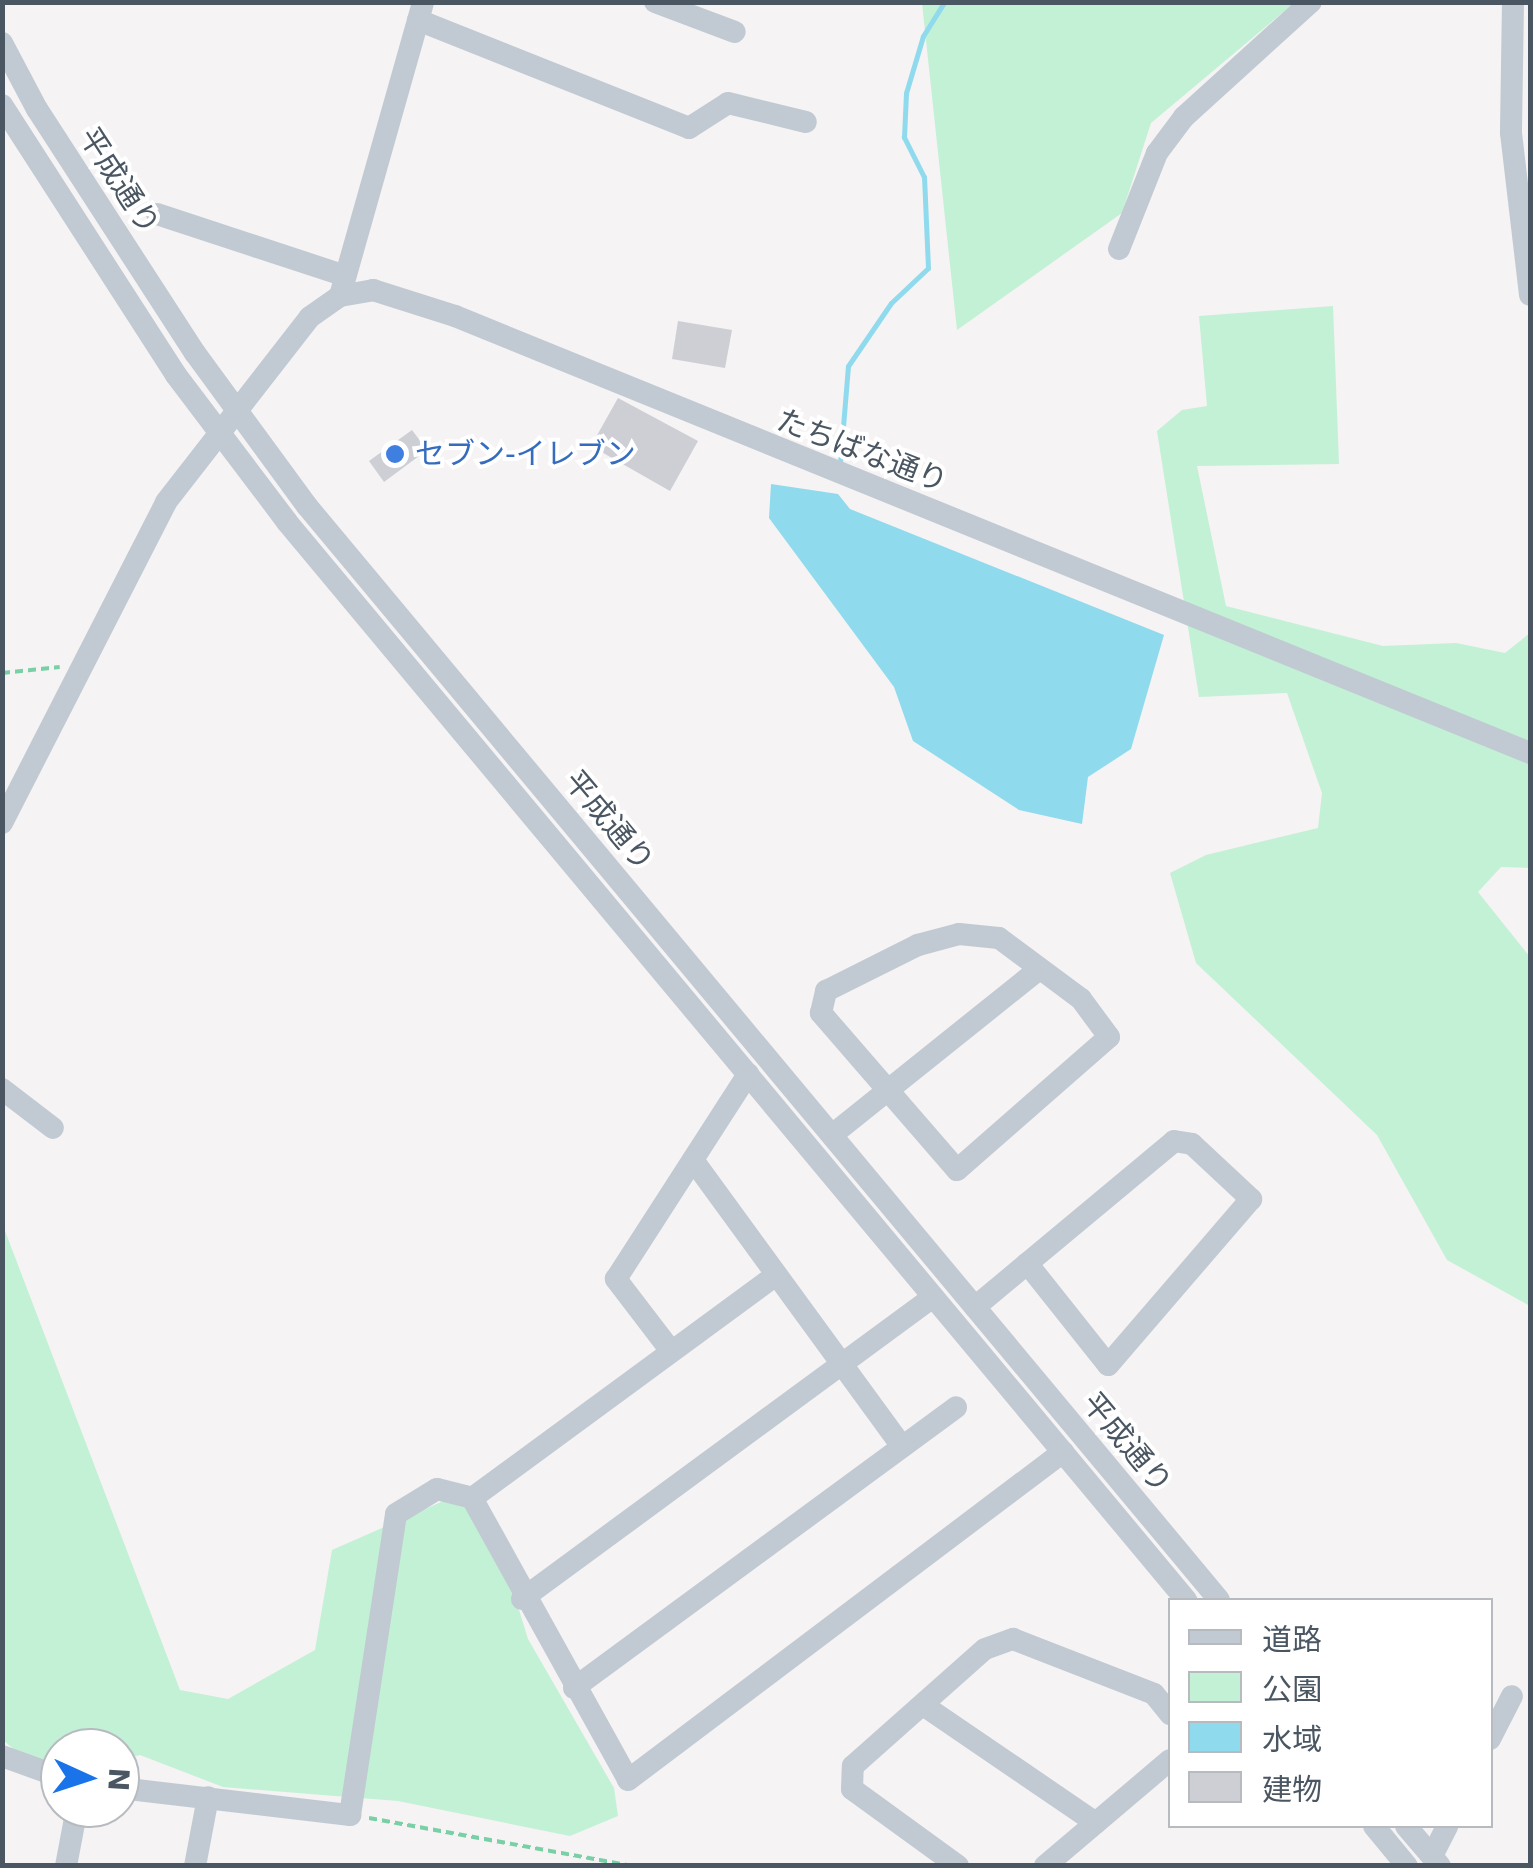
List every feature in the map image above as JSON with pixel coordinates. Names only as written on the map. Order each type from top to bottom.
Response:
[{"type":"street","points":[[654,2],[735,32]]},
{"type":"street","points":[[1119,249],[1157,154],[1184,116],[1310,2]]},
{"type":"street","points":[[1514,2],[1511,133],[1529,284]]},
{"type":"street","points":[[2,824],[166,502],[217,430],[341,285],[421,11],[688,128],[728,102],[806,122]]},
{"type":"street","name":"平成通り","points":[[2,43],[37,109],[236,408],[307,506],[1217,1598]]},
{"type":"street","name":"平成通り","points":[[2,105],[9,129],[217,430],[1184,1598]]},
{"type":"street","points":[[157,214],[341,285]]},
{"type":"street","name":"たちばな通り","points":[[341,285],[389,291],[455,316],[1530,753]]},
{"type":"street","points":[[958,934],[998,938],[1081,999],[1108,1037],[957,1170],[889,1090],[821,1013],[826,991],[918,944],[958,934]]},
{"type":"street","points":[[832,1136],[1039,969]]},
{"type":"street","points":[[672,1350],[616,1278],[748,1074]]},
{"type":"street","points":[[2,1089],[53,1128]]},
{"type":"street","points":[[974,1307],[1174,1142],[1192,1144],[1252,1199],[1108,1366],[1027,1264]]},
{"type":"street","points":[[693,1160],[902,1447]]},
{"type":"street","points":[[472,1498],[776,1275]]},
{"type":"street","points":[[522,1599],[933,1297]]},
{"type":"street","points":[[574,1688],[956,1407]]},
{"type":"street","points":[[140,1790],[350,1814],[396,1514],[437,1488],[472,1498],[522,1599],[628,1780],[1062,1452]]},
{"type":"street","points":[[958,1866],[852,1788],[853,1766],[985,1649],[1013,1639],[1154,1694],[1168,1712]]},
{"type":"street","points":[[1493,1733],[1512,1696]]},
{"type":"street","points":[[922,1705],[1096,1823]]},
{"type":"street","points":[[2,1756],[40,1770]]},
{"type":"street","points":[[1045,1866],[1168,1762]]},
{"type":"street","points":[[194,1866],[208,1797]]},
{"type":"street","points":[[66,1866],[73,1828]]},
{"type":"street","points":[[1376,1828],[1408,1866]]},
{"type":"street","points":[[1408,1828],[1436,1861]]},
{"type":"street","points":[[1436,1861],[1446,1828]]},
{"type":"path","points":[[2,673],[85,664]]},
{"type":"path","points":[[350,1814],[633,1866]]},
{"type":"green space","points":[[922,3],[1294,3],[1151,123],[1122,213],[957,330]]},
{"type":"green space","points":[[1333,306],[1339,464],[1197,466],[1226,606],[1383,646],[1456,643],[1505,653],[1530,633],[1530,868],[1501,867],[1478,892],[1530,957],[1530,1306],[1447,1260],[1377,1135],[1196,963],[1170,873],[1206,855],[1318,828],[1322,793],[1287,693],[1199,697],[1157,431],[1182,410],[1207,406],[1199,316]]},
{"type":"green space","points":[[2,1223],[180,1690],[228,1699],[315,1650],[332,1550],[457,1495],[504,1562],[528,1639],[614,1788],[618,1816],[570,1836],[398,1801],[223,1787],[140,1755],[140,1728],[40,1728],[40,1772],[3,1740]]},
{"type":"water","points":[[771,484],[838,494],[850,509],[1164,635],[1131,749],[1088,777],[1082,824],[1019,810],[913,741],[894,687],[769,518]]},
{"type":"building","points":[[678,321],[732,330],[725,368],[672,359]]},
{"type":"building","points":[[618,398],[698,441],[670,491],[591,446]]},
{"type":"building","points":[[412,430],[427,450],[384,482],[369,461]]},
{"type":"waterway","points":[[840,463],[848,366],[891,303],[928,268],[924,177],[904,137],[906,93],[923,36],[944,2]]},
{"type":"place","name":"セブン-イレブン","points":[[395,454]]}]
